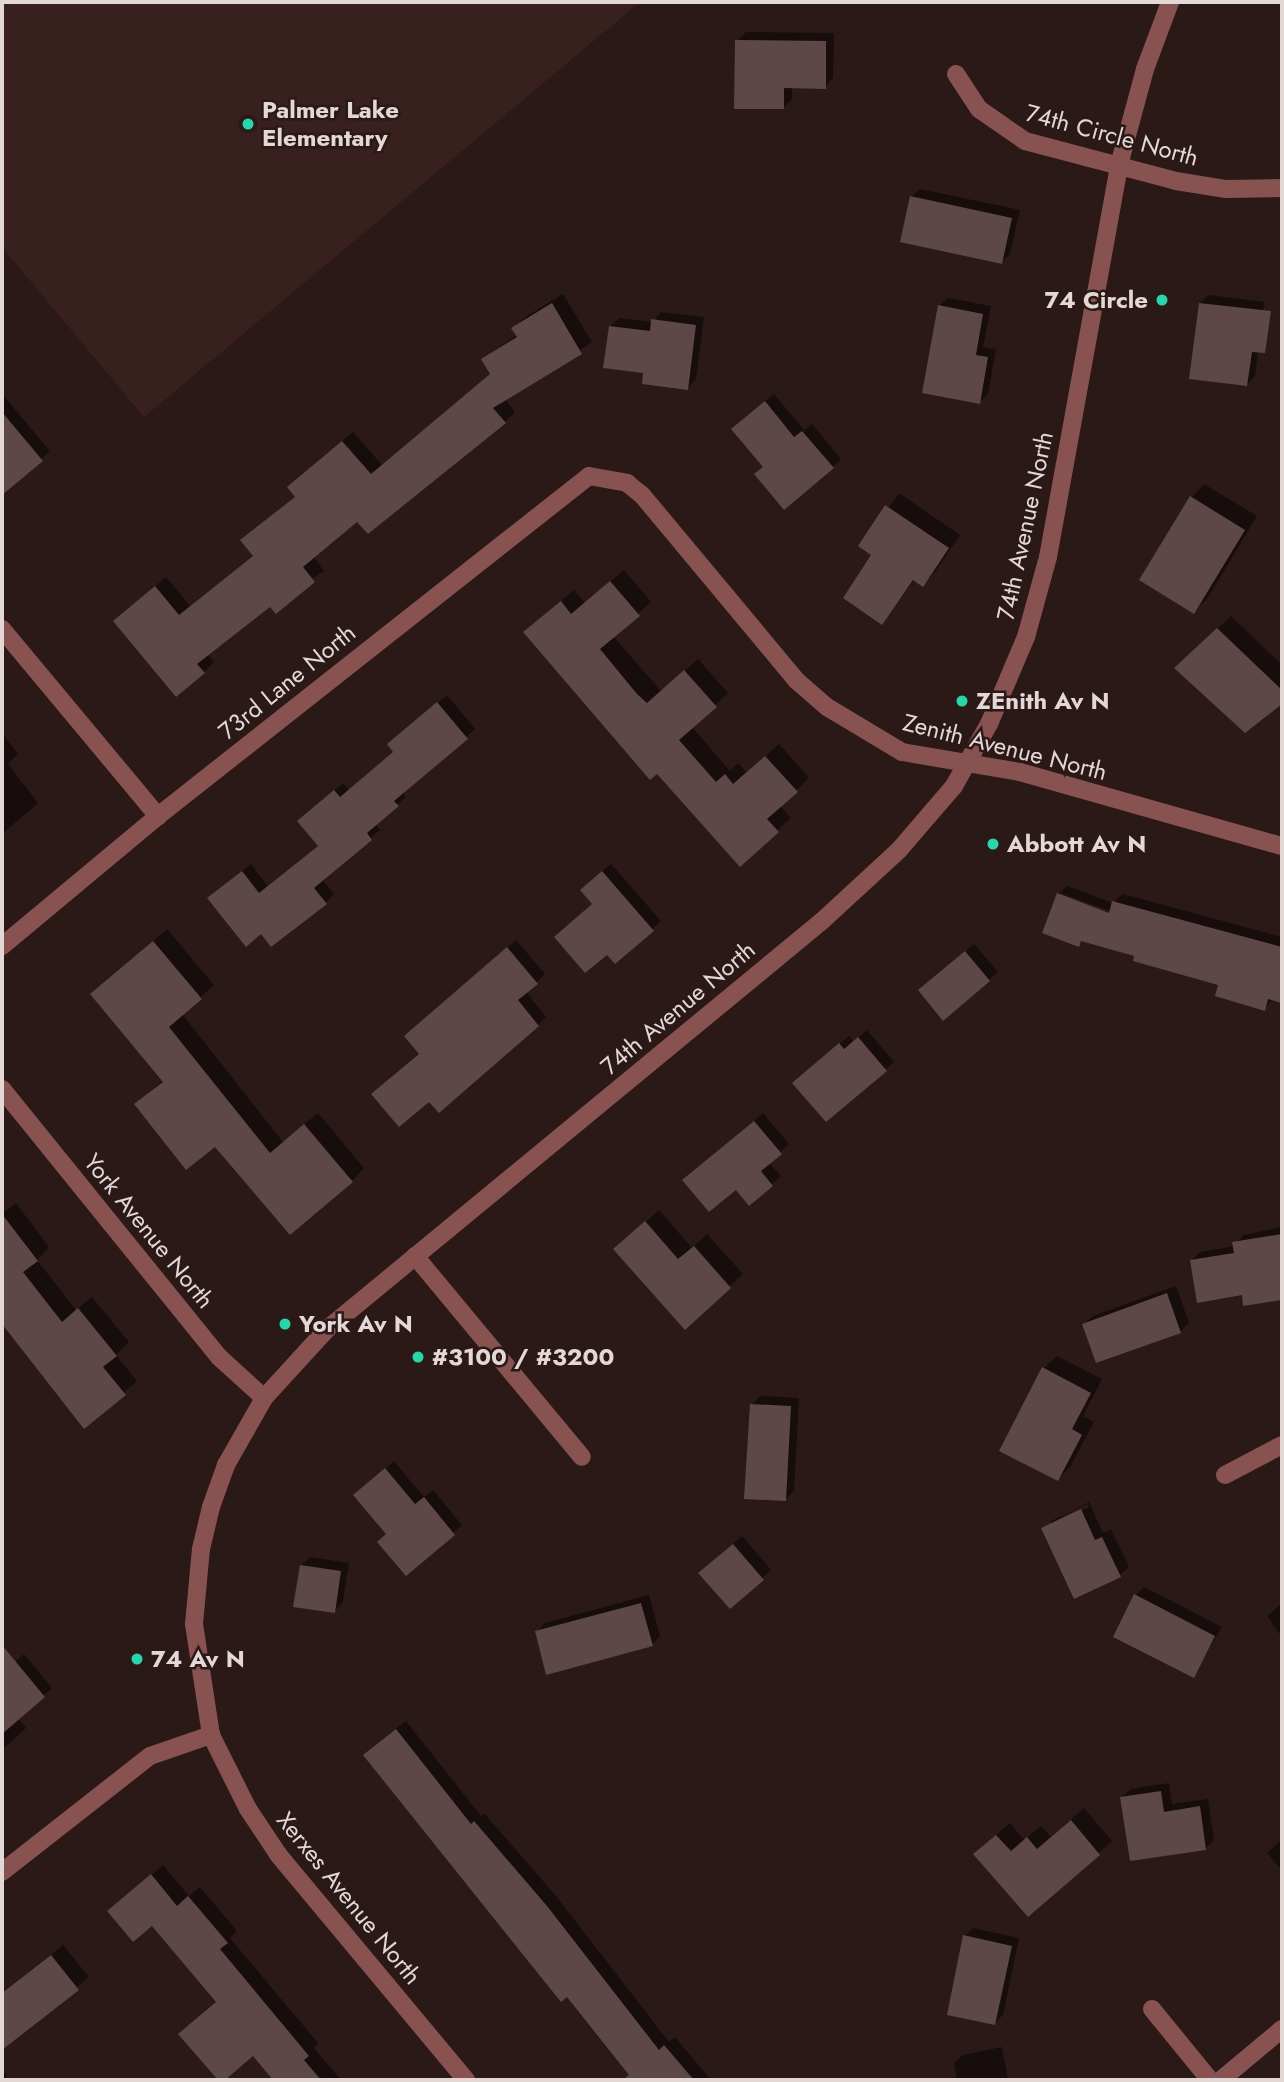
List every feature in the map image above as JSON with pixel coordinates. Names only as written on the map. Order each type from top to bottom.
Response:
[{"type":"street","name":"74th Avenue North","points":[[211,1735],[195,1653],[201,1549],[226,1465],[264,1398],[326,1330],[861,887],[929,819],[966,764],[1009,682],[1048,557],[1119,166],[1144,69],[1170,2]]},
{"type":"street","name":"74th Circle North","points":[[956,74],[979,108],[1005,130],[1026,141],[1119,166],[1226,189],[1282,188]]},
{"type":"street","name":"73rd Lane North","points":[[2,946],[158,816],[559,496],[589,476],[612,478]]},
{"type":"street","name":"Zenith Avenue North","points":[[612,478],[642,495],[797,681],[827,707],[902,752],[1020,772],[1282,846]]},
{"type":"street","points":[[2,629],[158,816]]},
{"type":"street","name":"York Avenue North","points":[[2,1089],[219,1357],[264,1398]]},
{"type":"street","points":[[415,1256],[582,1457]]},
{"type":"street","points":[[1225,1475],[1282,1445]]},
{"type":"street","points":[[2,1872],[150,1756],[211,1735]]},
{"type":"street","name":"Xerxes Avenue North","points":[[211,1735],[241,1797],[278,1854],[466,2080]]},
{"type":"street","points":[[1152,2009],[1210,2080]]},
{"type":"street","points":[[1221,2080],[1282,2029]]},
{"type":"shaded area","name":"Palmer Lake Elementary","points":[[2,2],[640,2],[144,417],[2,247]]},
{"type":"building","points":[[735,40],[826,41],[826,89],[784,88],[784,109],[734,109]]},
{"type":"building","points":[[910,196],[1012,218],[1002,264],[900,242]]},
{"type":"building","points":[[552,303],[582,354],[493,408],[506,423],[368,534],[357,522],[303,567],[315,582],[276,614],[270,607],[197,664],[205,673],[176,697],[113,621],[155,586],[179,615],[253,556],[240,540],[295,497],[287,487],[342,441],[371,474],[490,374],[481,359],[517,337],[511,328]]},
{"type":"building","points":[[1199,303],[1271,311],[1265,353],[1252,352],[1247,386],[1189,379]]},
{"type":"building","points":[[938,305],[983,314],[976,355],[988,357],[980,404],[922,393]]},
{"type":"building","points":[[651,319],[696,325],[688,390],[642,384],[643,373],[603,368],[609,326],[650,331]]},
{"type":"building","points":[[765,401],[794,437],[802,431],[834,468],[784,510],[754,474],[763,467],[731,429]]},
{"type":"building","points":[[2,412],[43,461],[2,495]]},
{"type":"building","points":[[1190,496],[1245,530],[1194,614],[1139,580]]},
{"type":"building","points":[[885,505],[949,548],[923,587],[913,580],[882,625],[843,598],[871,555],[858,546]]},
{"type":"building","points":[[610,581],[640,616],[600,649],[637,694],[647,703],[684,670],[717,707],[679,740],[716,782],[725,774],[733,784],[765,756],[798,792],[767,819],[779,832],[740,867],[657,774],[650,780],[523,632],[561,601],[571,614]]},
{"type":"building","points":[[1217,628],[1282,690],[1282,704],[1245,733],[1174,668]]},
{"type":"building","points":[[437,702],[468,739],[394,801],[399,806],[367,833],[372,840],[314,888],[327,904],[271,947],[261,934],[246,947],[207,898],[242,871],[259,893],[318,846],[297,821],[334,790],[340,797],[393,752],[387,744]]},
{"type":"building","points":[[602,871],[654,931],[615,964],[607,955],[585,973],[554,937],[592,904],[580,890]]},
{"type":"building","points":[[1057,893],[1109,913],[1112,901],[1282,947],[1282,1003],[1268,999],[1265,1011],[1215,996],[1218,985],[1133,961],[1134,956],[1081,941],[1079,947],[1042,933]]},
{"type":"building","points":[[153,941],[202,999],[169,1027],[270,1153],[304,1124],[353,1182],[290,1235],[215,1147],[186,1170],[134,1104],[163,1082],[90,994]]},
{"type":"building","points":[[507,947],[538,984],[518,1000],[539,1026],[439,1113],[429,1102],[399,1127],[371,1094],[419,1054],[404,1036]]},
{"type":"building","points":[[965,951],[990,981],[943,1021],[918,990]]},
{"type":"building","points":[[858,1037],[887,1071],[826,1122],[792,1083],[839,1043],[844,1049]]},
{"type":"building","points":[[754,1121],[782,1154],[761,1171],[773,1186],[749,1206],[736,1190],[709,1212],[682,1180]]},
{"type":"building","points":[[2,1214],[38,1261],[23,1272],[62,1322],[78,1308],[117,1356],[103,1367],[126,1395],[84,1429],[2,1324]]},
{"type":"building","points":[[645,1221],[678,1259],[694,1246],[731,1288],[685,1330],[613,1249]]},
{"type":"building","points":[[1282,1234],[1282,1300],[1243,1306],[1242,1295],[1197,1303],[1190,1260],[1234,1253],[1232,1242]]},
{"type":"building","points":[[1167,1293],[1181,1333],[1096,1363],[1082,1324]]},
{"type":"building","points":[[1042,1367],[1091,1393],[1072,1429],[1082,1435],[1058,1481],[999,1451]]},
{"type":"building","points":[[750,1404],[791,1406],[786,1501],[744,1499]]},
{"type":"building","points":[[385,1468],[415,1504],[424,1497],[455,1535],[406,1576],[377,1542],[386,1534],[353,1495]]},
{"type":"building","points":[[1081,1509],[1095,1540],[1102,1537],[1121,1577],[1074,1599],[1041,1528]]},
{"type":"building","points":[[733,1544],[764,1580],[730,1609],[698,1573]]},
{"type":"building","points":[[300,1565],[341,1571],[335,1613],[293,1607]]},
{"type":"building","points":[[1134,1594],[1215,1636],[1194,1678],[1113,1637]]},
{"type":"building","points":[[641,1603],[653,1646],[546,1675],[535,1631]]},
{"type":"building","points":[[2,1645],[45,1697],[2,1734]]},
{"type":"building","points":[[396,1729],[471,1824],[474,1821],[547,1906],[659,2050],[664,2045],[694,2080],[623,2080],[629,2075],[567,1997],[561,2002],[363,1755]]},
{"type":"building","points":[[1161,1791],[1164,1812],[1200,1806],[1206,1850],[1130,1861],[1120,1797]]},
{"type":"building","points":[[1071,1820],[1100,1855],[1028,1917],[973,1854],[996,1835],[1011,1851],[1027,1837],[1037,1849]]},
{"type":"building","points":[[151,1874],[177,1906],[188,1896],[228,1943],[220,1949],[309,2056],[304,2060],[321,2080],[273,2080],[253,2056],[225,2080],[218,2080],[178,2034],[216,2002],[152,1926],[133,1942],[107,1911]]},
{"type":"building","points":[[963,1935],[1012,1946],[995,2025],[947,2015]]},
{"type":"building","points":[[51,1955],[79,1990],[2,2050],[2,1993]]},
{"type":"place","name":"Palmer Lake Elementary","points":[[248,124]]},
{"type":"place","name":"74 Circle","points":[[1162,300]]},
{"type":"place","name":"ZEnith Av N","points":[[962,701]]},
{"type":"place","name":"Abbott Av N","points":[[993,844]]},
{"type":"place","name":"York Av N","points":[[285,1324]]},
{"type":"place","name":"#3100 / #3200","points":[[418,1357]]},
{"type":"place","name":"74 Av N","points":[[137,1659]]}]
